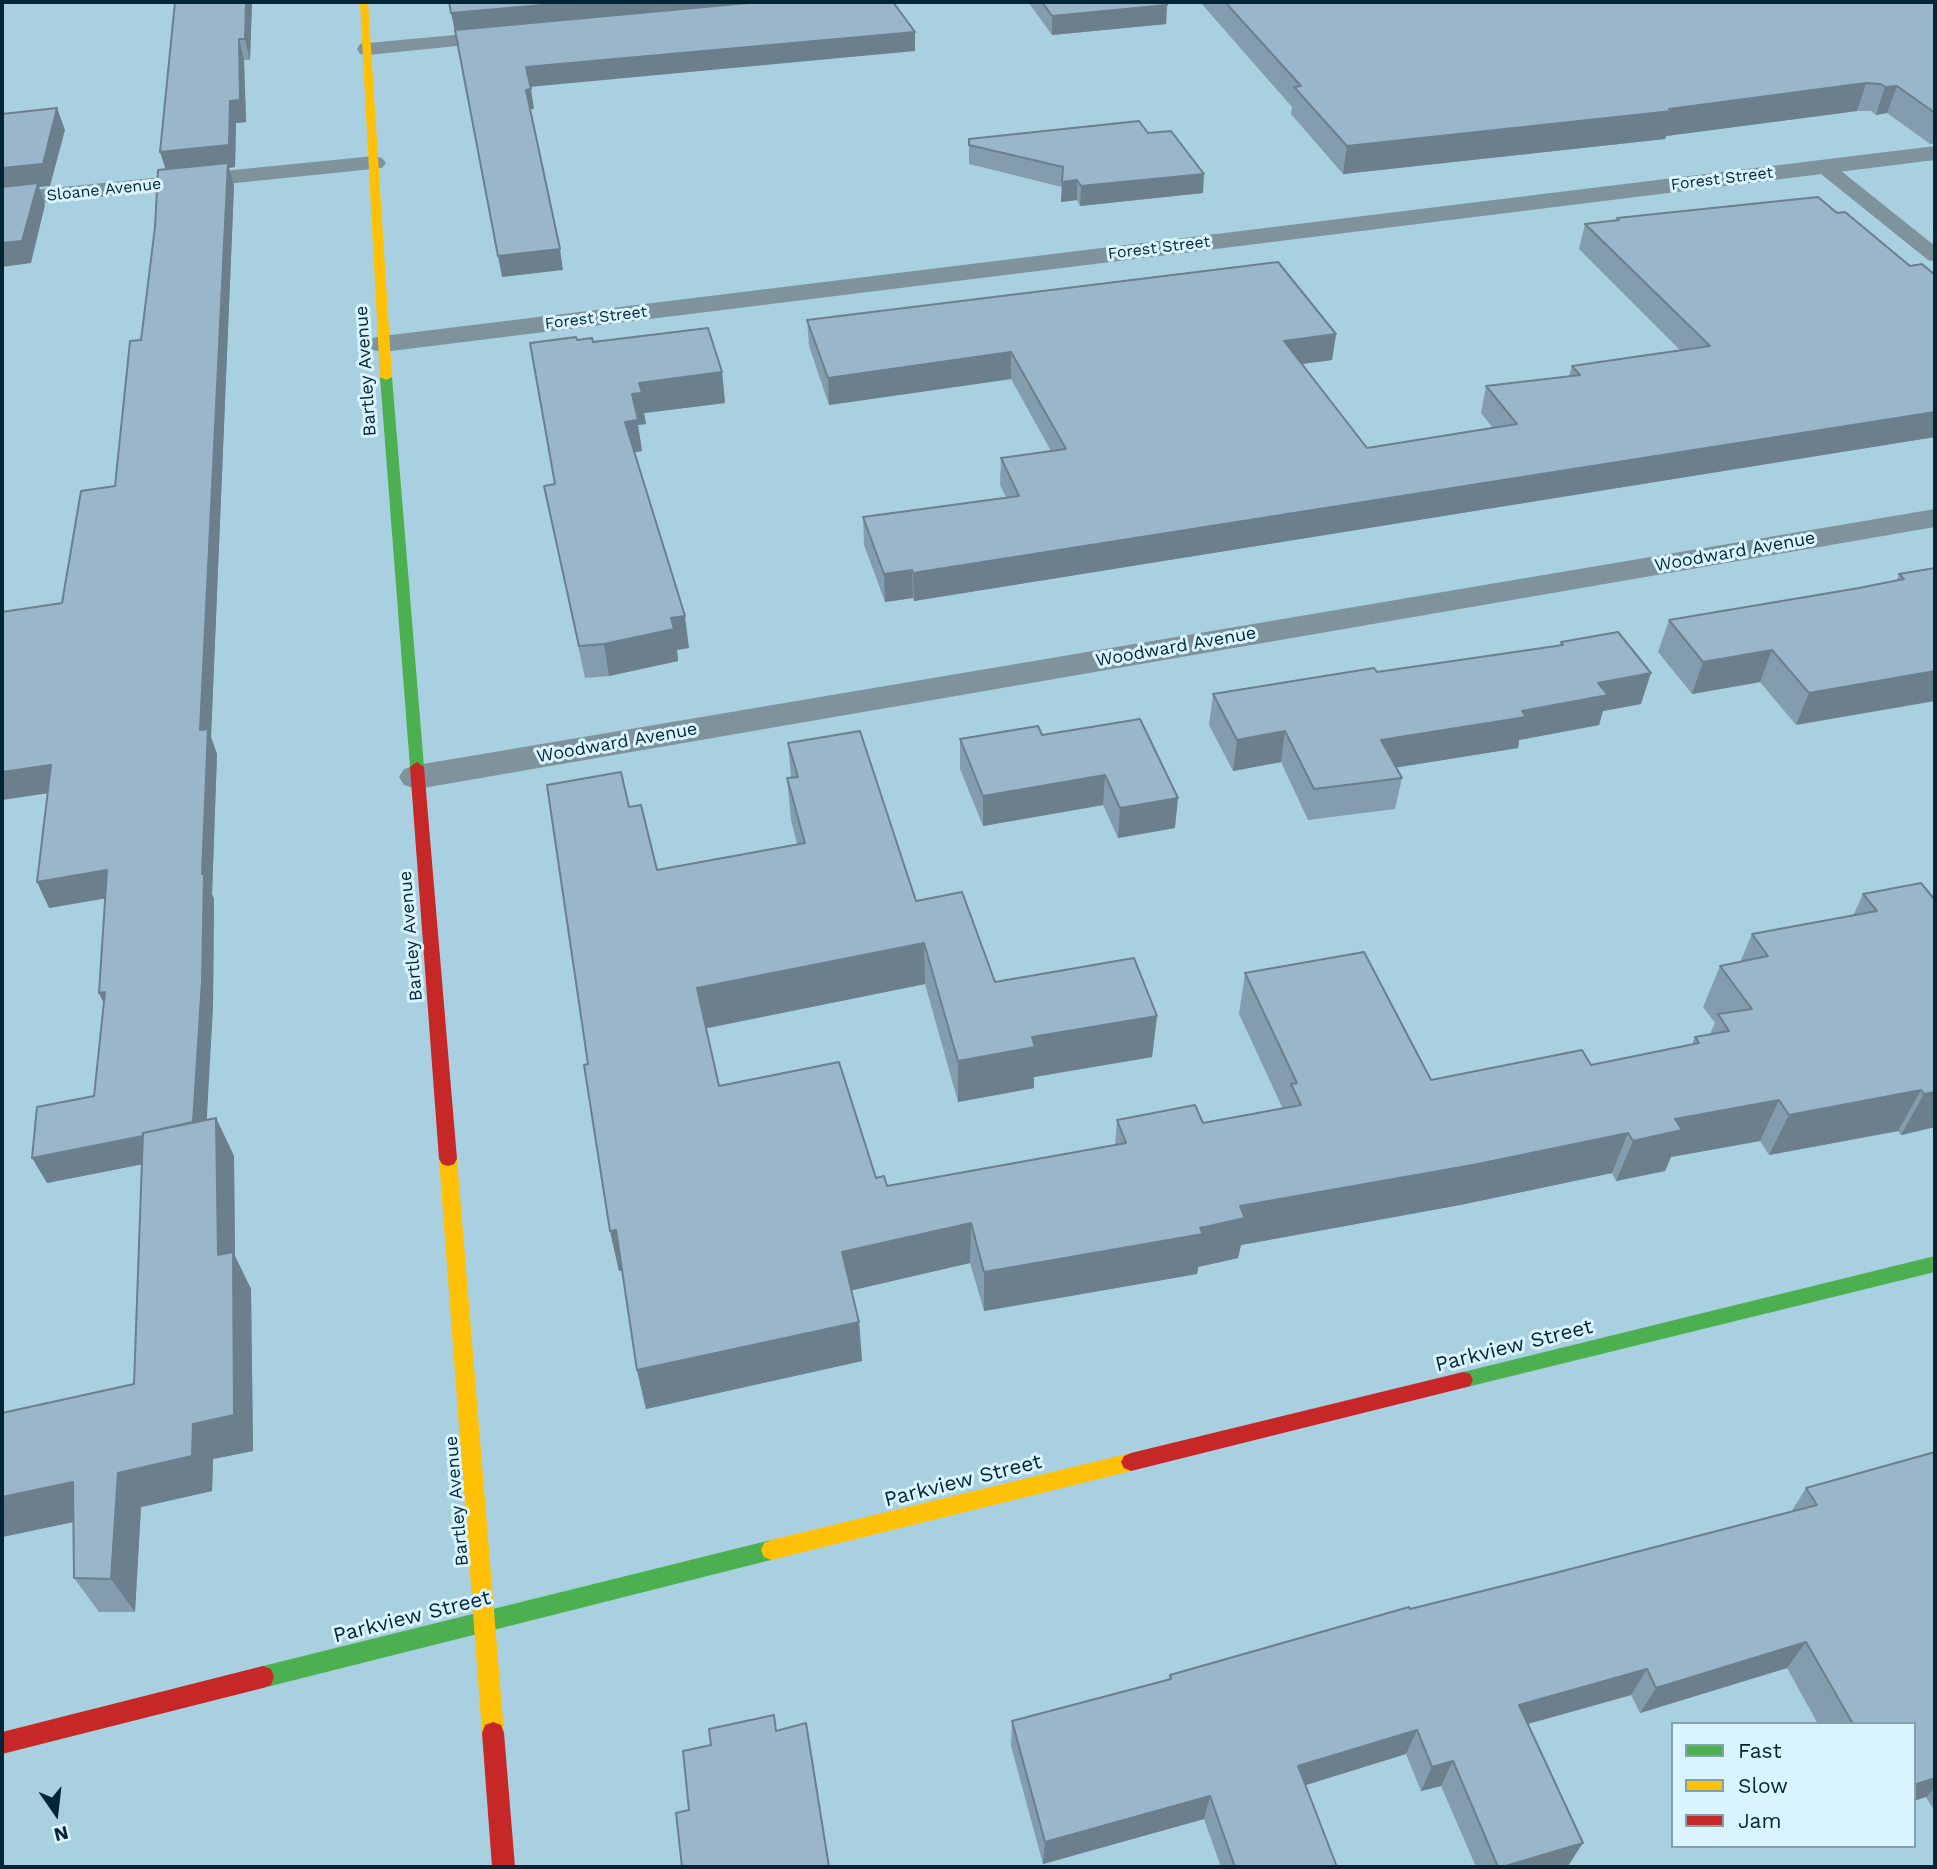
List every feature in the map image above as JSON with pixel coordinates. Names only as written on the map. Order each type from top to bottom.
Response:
[{"type":"street","name":"Bartley Avenue","points":[[364,2],[383,344],[504,1867]]},
{"type":"street","points":[[368,49],[534,33]]},
{"type":"street","name":"Forest Street","points":[[383,344],[1935,153]]},
{"type":"street","name":"Sloane Avenue","points":[[2,200],[374,163]]},
{"type":"street","name":"Woodward Avenue","points":[[417,777],[1935,518]]},
{"type":"street","name":"Parkview Street","points":[[2,1743],[485,1620],[1935,1264]]},
{"type":"lane","points":[[1823,166],[1935,256]]},
{"type":"building","points":[[175,2],[246,2],[245,39],[239,39],[240,100],[230,101],[229,145],[160,152]]},
{"type":"building","points":[[449,2],[576,2],[451,13]]},
{"type":"building","points":[[759,2],[893,2],[915,32],[526,67],[531,89],[526,90],[560,249],[498,256],[455,30]]},
{"type":"building","points":[[1042,2],[1164,2],[1167,5],[1052,16]]},
{"type":"building","points":[[1225,2],[1935,2],[1935,113],[1897,86],[1885,87],[1881,84],[1866,83],[1669,109],[1672,111],[1347,146],[1294,87],[1301,86]]},
{"type":"building","points":[[57,108],[43,164],[2,168],[2,114]]},
{"type":"building","points":[[1139,121],[1148,133],[1171,131],[1204,174],[1081,186],[1077,180],[1062,182],[1063,167],[969,145],[969,139]]},
{"type":"building","points":[[228,163],[200,730],[208,729],[202,874],[202,981],[193,1122],[143,1133],[143,1136],[32,1158],[37,1107],[94,1096],[105,992],[99,993],[107,870],[37,882],[51,765],[2,772],[2,612],[62,603],[81,491],[115,486],[130,341],[141,340],[155,227],[158,170]]},
{"type":"building","points":[[38,183],[22,241],[2,243],[2,187]]},
{"type":"building","points":[[1818,197],[1837,213],[1845,212],[1910,266],[1922,264],[1935,275],[1935,412],[913,573],[912,570],[884,574],[863,517],[1019,496],[1001,458],[1066,449],[1011,352],[828,378],[807,320],[1278,262],[1336,334],[1284,341],[1367,448],[1517,424],[1486,386],[1580,375],[1572,366],[1710,346],[1585,224],[1619,220],[1617,218]]},
{"type":"building","points":[[708,328],[722,372],[639,383],[642,393],[632,394],[638,420],[625,422],[685,616],[671,618],[674,629],[604,644],[579,646],[544,486],[555,484],[530,343],[576,337],[577,340],[592,338],[593,342]]},
{"type":"building","points":[[1935,568],[1935,671],[1809,693],[1772,650],[1703,662],[1669,620],[1859,588],[1904,579],[1899,574]]},
{"type":"building","points":[[1618,632],[1651,673],[1598,683],[1608,695],[1522,711],[1526,717],[1381,740],[1402,778],[1314,789],[1285,731],[1237,740],[1213,694],[1374,668],[1377,672],[1563,645],[1561,642]]},
{"type":"building","points":[[1140,719],[1178,798],[1120,808],[1105,775],[983,796],[960,739],[1038,726],[1042,735]]},
{"type":"building","points":[[860,731],[916,901],[962,892],[995,982],[1134,958],[1157,1016],[1032,1037],[1035,1047],[958,1061],[924,943],[697,988],[719,1086],[839,1062],[876,1178],[884,1176],[887,1186],[1126,1143],[1117,1120],[1195,1105],[1203,1123],[1301,1105],[1291,1084],[1297,1083],[1245,973],[1364,952],[1431,1080],[1582,1050],[1591,1065],[1699,1043],[1695,1037],[1729,1031],[1718,1014],[1752,1009],[1720,966],[1768,956],[1752,934],[1877,911],[1863,894],[1921,883],[1935,900],[1935,1092],[1924,1094],[1921,1090],[1789,1115],[1779,1100],[1675,1119],[1682,1130],[1633,1141],[1628,1133],[1473,1165],[1240,1206],[1245,1218],[1200,1228],[1203,1234],[984,1272],[971,1223],[842,1252],[859,1322],[637,1370],[616,1230],[610,1231],[584,1065],[588,1064],[547,785],[621,772],[629,807],[641,805],[657,870],[805,843],[787,778],[798,777],[788,743]]},
{"type":"building","points":[[216,1118],[218,1255],[233,1252],[234,1415],[193,1424],[192,1456],[118,1473],[111,1579],[74,1578],[73,1482],[2,1497],[2,1413],[134,1384],[143,1133]]},
{"type":"building","points":[[1935,1452],[1935,1778],[1916,1784],[1916,1722],[1852,1722],[1806,1642],[1656,1688],[1647,1669],[1519,1705],[1583,1843],[1502,1867],[1498,1867],[1453,1761],[1432,1767],[1417,1730],[1298,1766],[1337,1867],[1235,1867],[1210,1796],[1045,1842],[1012,1721],[1171,1679],[1170,1675],[1409,1607],[1410,1609],[1559,1572],[1817,1505],[1806,1488]]},
{"type":"building","points":[[774,1715],[776,1731],[806,1723],[829,1867],[682,1867],[676,1813],[689,1810],[683,1751],[711,1745],[709,1729]]},
{"type":"traffic: fast","points":[[386,377],[417,767]]},
{"type":"traffic: fast","points":[[1463,1380],[1935,1264]]},
{"type":"traffic: fast","points":[[263,1677],[771,1550]]},
{"type":"traffic: slow","points":[[364,2],[386,377]]},
{"type":"traffic: slow","points":[[448,1159],[493,1733]]},
{"type":"traffic: slow","points":[[771,1550],[1131,1462]]},
{"type":"traffic: jam","points":[[417,767],[448,1159]]},
{"type":"traffic: jam","points":[[1131,1462],[1463,1380]]},
{"type":"traffic: jam","points":[[2,1743],[263,1677]]},
{"type":"traffic: jam","points":[[493,1733],[504,1867]]}]
